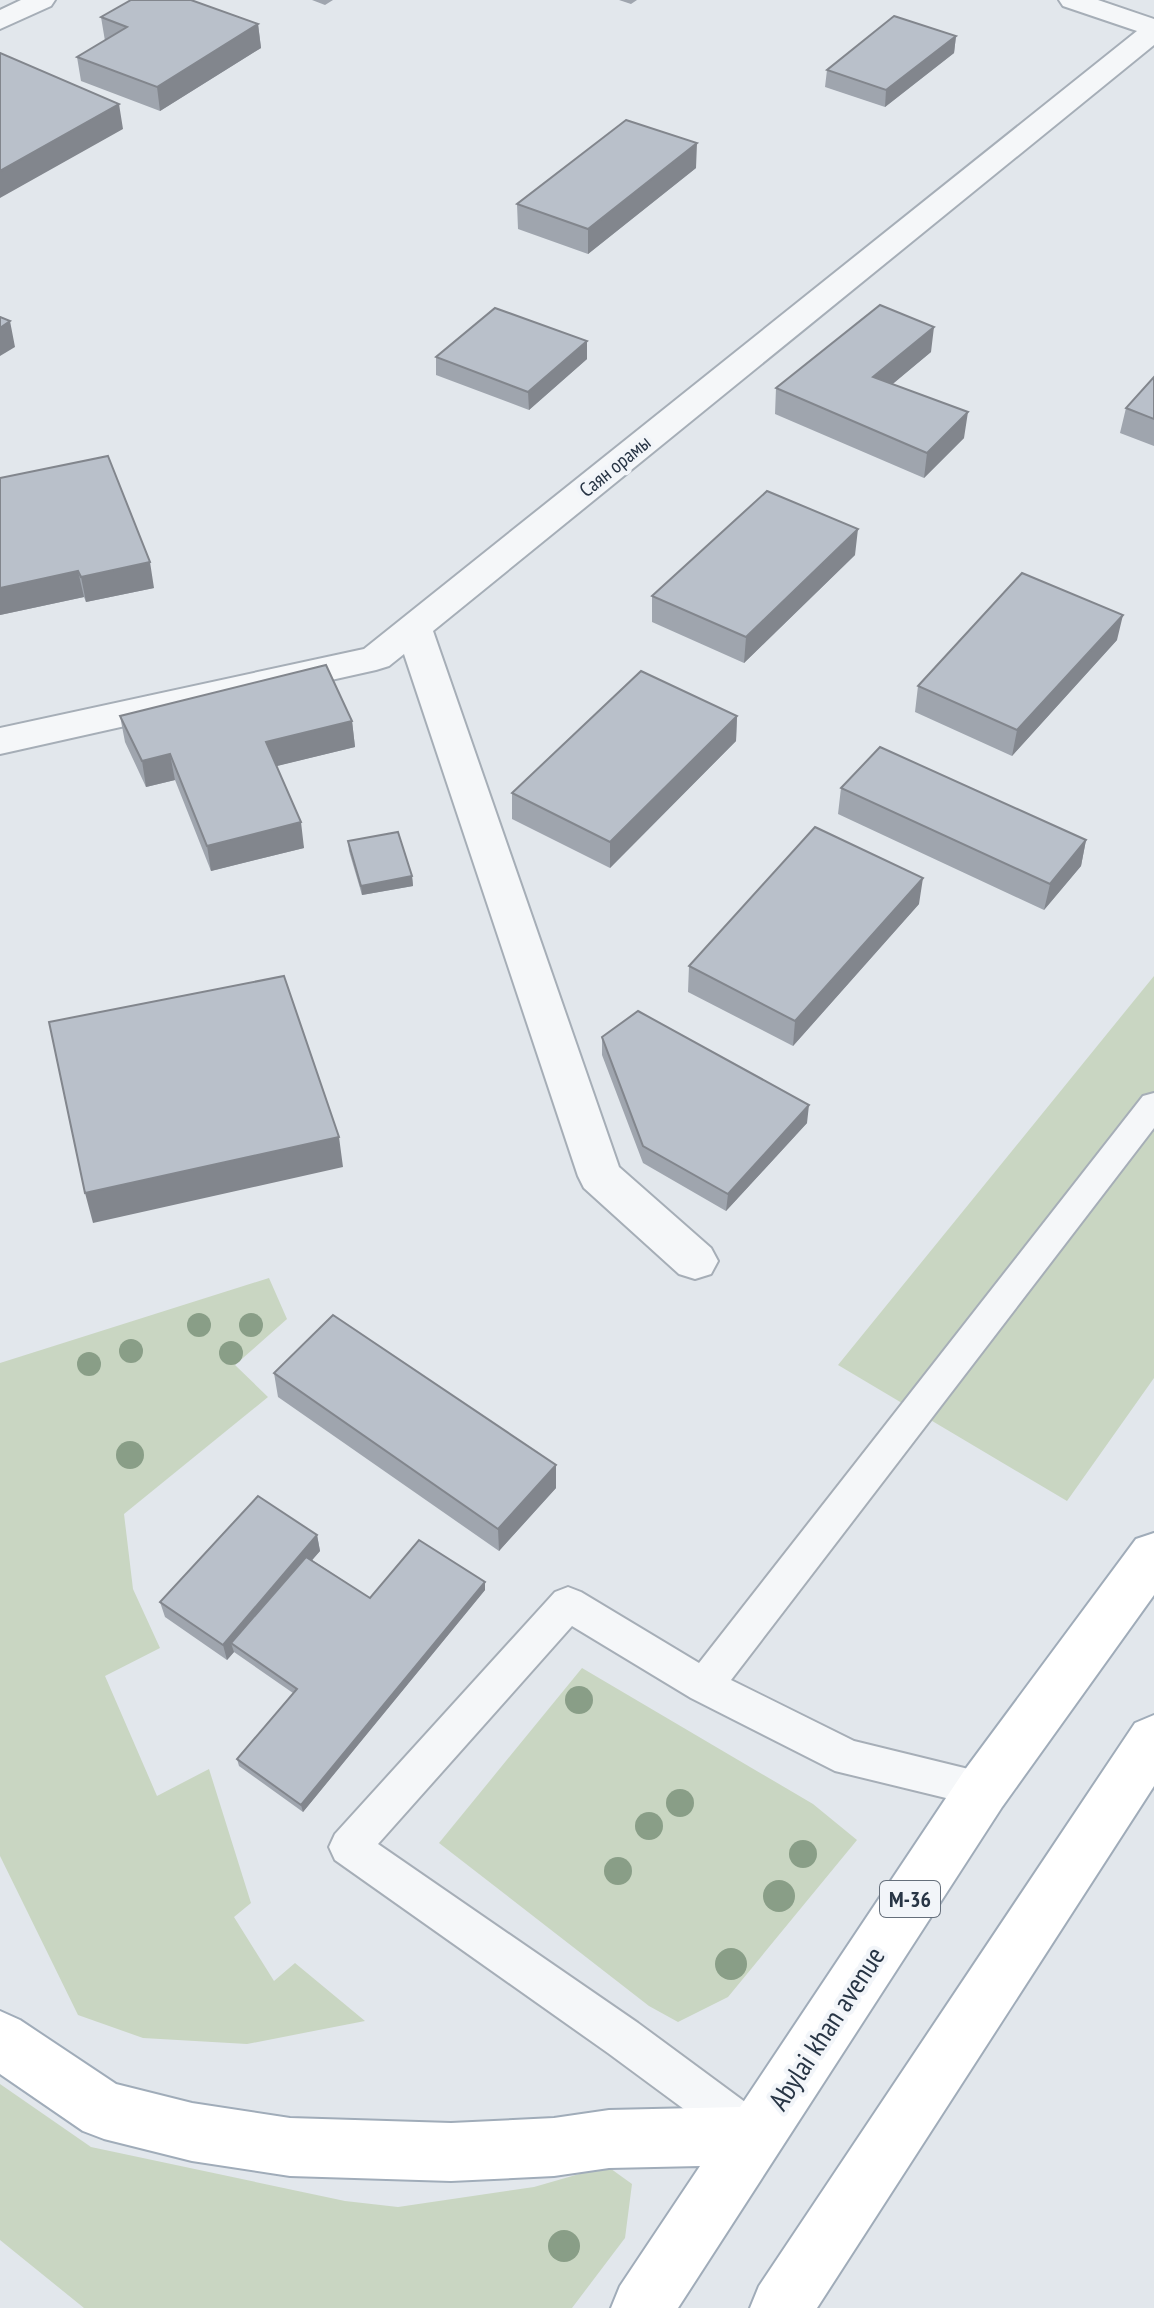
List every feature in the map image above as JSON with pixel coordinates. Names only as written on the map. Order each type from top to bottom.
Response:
[{"type":"main road","name":"Abylai khan avenue","points":[[642,2308],[983,1789],[1154,1555]]},
{"type":"main road","points":[[781,2308],[1154,1740]]},
{"type":"main road","points":[[0,2040],[104,2110],[192,2132],[290,2147],[451,2152],[554,2147],[609,2139],[755,2136]]},
{"type":"street","points":[[0,21],[42,0]]},
{"type":"street","points":[[1072,0],[1154,30]]},
{"type":"street","name":"Саян орамы","points":[[0,741],[376,658],[1154,30]]},
{"type":"street","points":[[414,628],[600,1176],[695,1261]]},
{"type":"lane","points":[[704,1686],[1154,1105]]},
{"type":"lane","points":[[755,2136],[623,2038],[349,1847],[568,1604],[704,1686],[849,1758],[983,1789]]},
{"type":"green space","points":[[1154,976],[1154,1378],[1067,1501],[838,1365]]},
{"type":"green space","points":[[269,1278],[287,1319],[235,1365],[268,1397],[124,1514],[133,1589],[160,1648],[105,1676],[157,1796],[209,1769],[251,1903],[234,1917],[274,1981],[295,1963],[365,2021],[247,2044],[143,2038],[78,2015],[0,1856],[0,1363]]},
{"type":"green space","points":[[582,1668],[813,1804],[857,1840],[728,1997],[678,2022],[649,2006],[439,1843]]},
{"type":"green space","points":[[0,2084],[91,2147],[345,2201],[398,2207],[534,2187],[607,2166],[632,2184],[625,2238],[572,2308],[84,2308],[0,2240]]},
{"type":"building","points":[[131,0],[191,0],[258,24],[157,87],[77,57],[127,27],[101,17]]},
{"type":"building","points":[[894,16],[956,36],[886,90],[827,70]]},
{"type":"building","points":[[0,53],[119,104],[0,171]]},
{"type":"building","points":[[626,120],[697,143],[588,229],[517,204]]},
{"type":"building","points":[[880,305],[934,327],[873,377],[968,412],[927,453],[776,388]]},
{"type":"building","points":[[495,308],[587,341],[528,392],[436,357]]},
{"type":"building","points":[[0,317],[10,321],[0,328]]},
{"type":"building","points":[[1154,377],[1154,419],[1126,408]]},
{"type":"building","points":[[108,456],[150,562],[81,577],[78,571],[0,588],[0,478]]},
{"type":"building","points":[[767,491],[858,529],[746,637],[652,596]]},
{"type":"building","points":[[1022,573],[1123,615],[1017,730],[918,686]]},
{"type":"building","points":[[326,665],[352,721],[266,742],[301,822],[207,846],[170,754],[142,761],[120,716]]},
{"type":"building","points":[[641,671],[737,716],[610,842],[512,793]]},
{"type":"building","points":[[880,747],[1086,840],[1050,884],[841,788]]},
{"type":"building","points":[[815,827],[923,878],[795,1021],[689,966]]},
{"type":"building","points":[[398,832],[412,876],[361,886],[348,841]]},
{"type":"building","points":[[284,976],[339,1137],[85,1193],[49,1022]]},
{"type":"building","points":[[638,1011],[809,1105],[728,1194],[643,1146],[602,1037]]},
{"type":"building","points":[[333,1315],[556,1465],[498,1529],[274,1373]]},
{"type":"building","points":[[258,1496],[317,1535],[223,1645],[160,1602]]},
{"type":"building","points":[[419,1540],[485,1582],[301,1805],[237,1759],[297,1689],[231,1643],[306,1557],[370,1598]]}]
